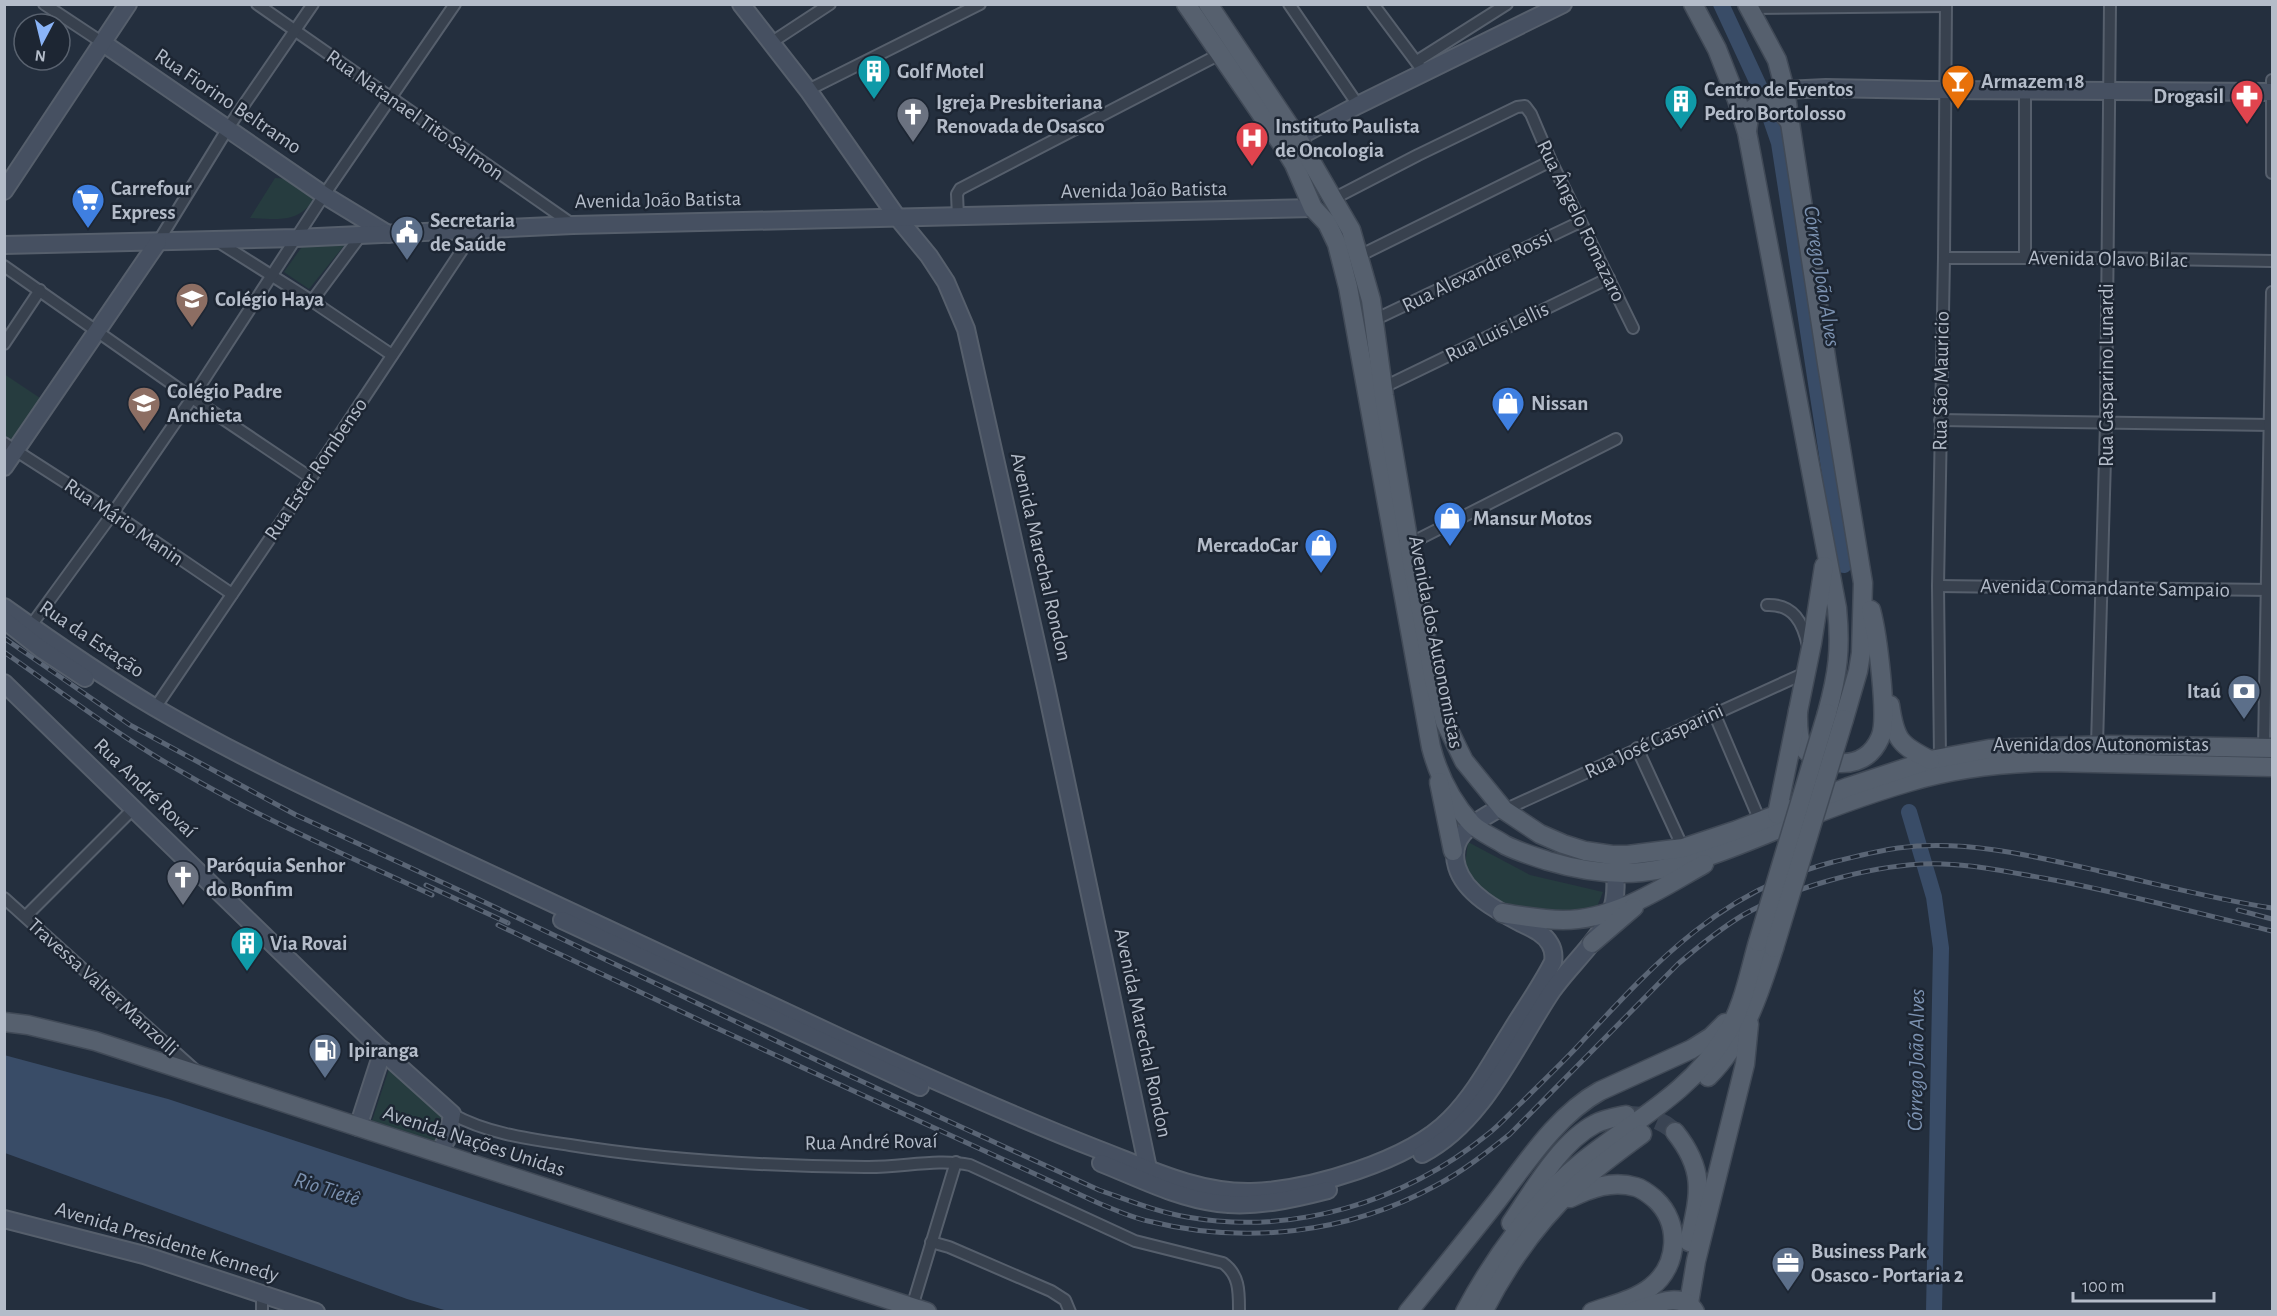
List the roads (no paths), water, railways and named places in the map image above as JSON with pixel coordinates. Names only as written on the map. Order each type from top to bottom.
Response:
[{"type":"main road","points":[[4,191],[128,4]]},
{"type":"main road","name":"Avenida Marechal Rondon","points":[[741,4],[808,90],[897,217],[929,256],[958,305],[971,347],[1150,1177]]},
{"type":"main road","name":"Avenida dos Autonomistas","points":[[1186,4],[1220,54],[1333,199],[1351,230],[1374,320],[1409,544],[1435,685],[1445,722],[1464,761],[1502,808],[1540,834],[1614,864],[1643,872],[1726,851],[1881,791],[1969,767],[2049,762],[2272,767]]},
{"type":"main road","name":"Avenida dos Autonomistas","points":[[1208,4],[1290,142],[1294,164],[1313,208],[1327,223],[1337,244],[1348,287],[1435,763],[1443,781],[1472,825],[1517,851],[1561,865],[1614,864],[1642,854],[1683,848],[1848,787],[1935,759],[2009,747],[2268,748]]},
{"type":"main road","points":[[1290,142],[1358,105],[1420,67],[1563,4]]},
{"type":"main road","points":[[1693,4],[1717,49],[1748,127],[1837,608],[1840,638],[1835,716]]},
{"type":"main road","points":[[1748,6],[1777,60],[1785,90],[1787,118],[1863,583],[1872,613],[1882,682],[1882,733],[1874,750],[1858,761],[1846,764],[1830,762],[1808,753],[1800,741],[1798,711]]},
{"type":"main road","name":"Rua Fiorino Beltramo","points":[[103,43],[324,195],[388,234]]},
{"type":"main road","points":[[1785,90],[1826,88],[2272,92]]},
{"type":"main road","points":[[1748,127],[1752,108],[1760,103],[1775,104],[1787,118]]},
{"type":"main road","points":[[1313,208],[1339,219],[1351,230]]},
{"type":"main road","name":"Avenida João Batista","points":[[4,245],[296,238],[573,225],[1313,208]]},
{"type":"main road","points":[[4,467],[10,447],[159,242]]},
{"type":"main road","points":[[1768,818],[1798,711],[1826,552]]},
{"type":"main road","points":[[1475,1310],[1560,1203],[1601,1165],[1669,1113],[1728,1055],[1766,945],[1835,716],[1858,671],[1861,653],[1863,583]]},
{"type":"main road","name":"Rua da Estação","points":[[4,607],[27,631]]},
{"type":"main road","name":"Rua da Estação","points":[[4,620],[88,667],[152,712],[373,819],[834,1035],[1150,1177]]},
{"type":"main road","points":[[1882,682],[1888,691],[1892,720],[1902,743],[1908,749],[1935,759]]},
{"type":"main road","name":"Rua André Rovaí","points":[[4,683],[452,1114]]},
{"type":"main road","points":[[2240,767],[2249,762],[2256,762],[2268,748]]},
{"type":"main road","points":[[1150,1177],[1207,1188],[1242,1191],[1271,1190],[1335,1177],[1404,1152],[1428,1138],[1451,1118],[1471,1095],[1553,962],[1552,949],[1546,938],[1539,932],[1502,913],[1470,889],[1462,879],[1453,851],[1435,763]]},
{"type":"main road","points":[[1453,851],[1458,840],[1472,825],[1502,808]]},
{"type":"main road","points":[[1502,913],[1563,920],[1588,918],[1611,912],[1643,899],[1726,851]]},
{"type":"main road","points":[[1150,1177],[1206,1201],[1221,1204],[1262,1203],[1304,1196],[1347,1185],[1406,1162],[1429,1150],[1457,1130],[1483,1100],[1553,990],[1592,943],[1611,912],[1615,893],[1614,864]]},
{"type":"main road","points":[[1592,943],[1643,899]]},
{"type":"main road","points":[[1688,1305],[1696,1261],[1745,1064],[1749,1040],[1744,1013]]},
{"type":"main road","points":[[1475,1310],[1506,1247],[1552,1189],[1583,1161],[1677,1093],[1694,1077],[1744,1013]]},
{"type":"main road","points":[[1408,1311],[1545,1140],[1570,1113],[1600,1091],[1703,1042],[1744,1013]]},
{"type":"main road","name":"Avenida Nações Unidas","points":[[4,1022],[28,1025],[95,1041],[919,1309]]},
{"type":"main road","points":[[358,1127],[383,1050]]},
{"type":"main road","points":[[439,1153],[448,1137],[452,1114]]},
{"type":"main road","points":[[1475,1310],[1473,1284],[1500,1239],[1558,1156],[1574,1138],[1595,1124],[1626,1115]]},
{"type":"main road","points":[[1676,1132],[1691,1153],[1698,1179],[1695,1215],[1681,1283],[1688,1305]]},
{"type":"main road","points":[[1560,1203],[1586,1190],[1616,1184],[1645,1191],[1666,1210],[1674,1235],[1671,1260],[1659,1279],[1633,1306]]},
{"type":"main road","name":"Avenida Presidente Kennedy","points":[[4,1219],[144,1255],[316,1311]]},
{"type":"main road","points":[[1592,1311],[1665,1301],[1688,1305]]},
{"type":"street","name":"Rua Fiorino Beltramo","points":[[44,4],[103,43]]},
{"type":"street","name":"Rua Natanael Tito Salmon","points":[[257,4],[573,225]]},
{"type":"street","points":[[159,242],[228,128],[313,4]]},
{"type":"street","points":[[27,631],[113,513],[192,398],[324,195],[454,4]]},
{"type":"street","points":[[772,42],[830,4]]},
{"type":"street","points":[[808,90],[980,4]]},
{"type":"street","points":[[1289,4],[1358,105]]},
{"type":"street","points":[[1373,5],[1420,67],[1507,4]]},
{"type":"street","name":"Rua Gasparino Lunardi","points":[[2097,746],[2106,423],[2110,4]]},
{"type":"street","points":[[1748,6],[1946,5]]},
{"type":"street","name":"Rua São Mauricio","points":[[1935,759],[1946,5]]},
{"type":"street","points":[[958,217],[957,194],[960,189],[1220,54]]},
{"type":"street","points":[[2272,80],[2272,173]]},
{"type":"street","points":[[2025,91],[2025,258]]},
{"type":"street","name":"Rua Ângelo Fomazaro","points":[[1333,199],[1418,154],[1516,107],[1525,106],[1531,114],[1580,222],[1633,328]]},
{"type":"street","points":[[1359,256],[1551,161]]},
{"type":"street","name":"Rua Alexandre Rossi","points":[[1374,320],[1580,222]]},
{"type":"street","name":"Rua Ester Rombenso","points":[[152,712],[476,229]]},
{"type":"street","points":[[312,301],[361,235]]},
{"type":"street","points":[[217,240],[392,355]]},
{"type":"street","name":"Avenida Olavo Bilac","points":[[1944,258],[2272,261]]},
{"type":"street","points":[[4,266],[311,478]]},
{"type":"street","name":"Rua Luis Lellis","points":[[1384,387],[1610,278]]},
{"type":"street","points":[[4,344],[40,290]]},
{"type":"street","points":[[2268,748],[2272,292]]},
{"type":"street","points":[[1940,420],[2271,425]]},
{"type":"street","points":[[1409,544],[1616,439]]},
{"type":"street","name":"Rua Mário Manin","points":[[10,447],[113,513],[232,594]]},
{"type":"street","name":"Avenida Comandante Sampaio","points":[[1938,586],[2270,590]]},
{"type":"street","points":[[1767,605],[1783,606],[1798,618],[1805,633],[1809,654]]},
{"type":"street","name":"Rua José Gasparini","points":[[1502,808],[1805,673]]},
{"type":"street","points":[[1714,713],[1768,818]]},
{"type":"street","points":[[1637,748],[1683,848]]},
{"type":"street","points":[[26,916],[134,808]]},
{"type":"street","name":"Travessa Valter Manzolli","points":[[4,898],[202,1076]]},
{"type":"street","points":[[4,1014],[28,1025]]},
{"type":"street","name":"Rua André Rovaí","points":[[452,1114],[481,1128],[538,1140],[618,1153],[690,1160],[763,1166],[870,1168],[956,1162],[990,1173],[1135,1241],[1223,1263],[1231,1270],[1238,1285],[1239,1311]]},
{"type":"street","points":[[919,1309],[931,1242],[956,1162]]},
{"type":"street","points":[[931,1242],[949,1247],[1051,1291],[1065,1300],[1070,1311]]},
{"type":"street","points":[[262,1293],[262,1311]]},
{"type":"water","name":"Rio Tietê","points":[[4,1055],[168,1099],[813,1311],[451,1312],[407,1299],[5,1153]]},
{"type":"waterway","name":"Córrego João Alves","points":[[1721,4],[1760,88],[1779,143],[1844,565]]},
{"type":"waterway","name":"Córrego João Alves","points":[[1909,812],[1934,897],[1941,948],[1934,1312]]},
{"type":"tunnel","points":[[1631,1115],[1655,1119],[1675,1132]]},
{"type":"railway","points":[[4,638],[130,725],[296,815],[848,1075],[1099,1190],[1176,1215],[1227,1222],[1267,1222],[1307,1217],[1346,1208],[1384,1195],[1421,1178],[1455,1158],[1497,1127],[1633,987],[1691,934],[1722,911],[1756,891],[1792,875],[1833,862],[1898,848],[1974,847],[2050,860],[2207,896],[2272,908]]},
{"type":"railway","points":[[4,652],[114,729],[182,772],[274,821],[432,895]]},
{"type":"railway","points":[[498,925],[712,1026],[1115,1210],[1141,1219],[1184,1228],[1258,1233],[1295,1230],[1367,1215],[1401,1202],[1455,1175],[1510,1134],[1678,964],[1702,944],[1734,920],[1762,905],[1829,880],[1900,866],[1921,864],[1967,866],[2101,890],[2272,931]]},
{"type":"railway","points":[[426,885],[508,923]]},
{"type":"railway","points":[[2238,910],[2272,919]]},
{"type":"place","name":"Golf Motel","points":[[874,100]]},
{"type":"place","name":"Armazem 18","points":[[1958,110]]},
{"type":"place","name":"Drogasil","points":[[2247,125]]},
{"type":"place","name":"Centro de Eventos Pedro Bortolosso","points":[[1681,130]]},
{"type":"place","name":"Igreja Presbiteriana Renovada de Osasco","points":[[913,143]]},
{"type":"place","name":"Instituto Paulista de Oncologia","points":[[1252,167]]},
{"type":"place","name":"Carrefour Express","points":[[88,229]]},
{"type":"place","name":"Secretaria de Saúde","points":[[407,261]]},
{"type":"place","name":"Colégio Haya","points":[[192,328]]},
{"type":"place","name":"Colégio Padre Anchieta","points":[[144,432]]},
{"type":"place","name":"Nissan","points":[[1508,432]]},
{"type":"place","name":"Mansur Motos","points":[[1450,547]]},
{"type":"place","name":"MercadoCar","points":[[1321,574]]},
{"type":"place","name":"Itaú","points":[[2244,720]]},
{"type":"place","name":"Paróquia Senhor do Bonfim","points":[[183,906]]},
{"type":"place","name":"Via Rovai","points":[[247,972]]},
{"type":"place","name":"Ipiranga","points":[[325,1079]]},
{"type":"place","name":"Business Park Osasco - Portaria 2","points":[[1788,1292]]}]
